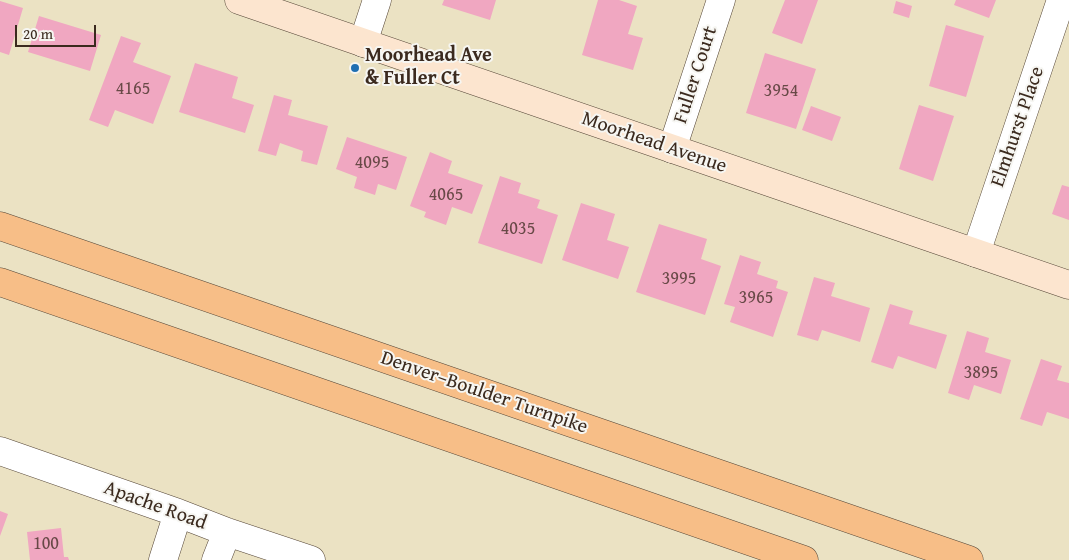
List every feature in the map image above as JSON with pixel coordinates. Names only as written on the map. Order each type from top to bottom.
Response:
[{"type":"highway","name":"Denver–Boulder Turnpike","points":[[0,226],[969,560]]},
{"type":"highway","points":[[0,282],[804,560]]},
{"type":"street","name":"Moorhead Avenue","points":[[239,0],[1069,285]]},
{"type":"street","points":[[363,43],[377,0]]},
{"type":"street","name":"Fuller Court","points":[[672,149],[721,0]]},
{"type":"street","name":"Elmhurst Place","points":[[976,253],[1061,0]]},
{"type":"street","name":"Apache Road","points":[[0,451],[311,560]]},
{"type":"street","points":[[163,560],[178,513]]},
{"type":"street","points":[[216,560],[227,532]]},
{"type":"building","points":[[444,0],[496,0],[490,20],[442,5]]},
{"type":"building","points":[[598,0],[619,0],[637,6],[628,34],[643,38],[633,70],[582,55]]},
{"type":"building","points":[[785,0],[818,0],[802,44],[772,33]]},
{"type":"building","points":[[956,0],[996,0],[989,18],[954,5]]},
{"type":"building","points":[[0,1],[23,8],[9,55],[0,52]]},
{"type":"building","points":[[896,1],[912,6],[909,18],[893,13]]},
{"type":"building","points":[[39,16],[101,35],[90,71],[28,52]]},
{"type":"building","points":[[946,25],[984,36],[966,97],[929,86]]},
{"type":"building","points":[[121,36],[141,43],[133,62],[171,76],[153,124],[115,110],[108,127],[89,120]]},
{"type":"building","points":[[765,53],[816,69],[796,129],[746,113]]},
{"type":"building","points":[[195,63],[238,77],[232,98],[254,105],[245,133],[179,112]]},
{"type":"building","points":[[274,95],[292,100],[288,115],[328,126],[317,165],[301,161],[303,151],[280,143],[276,156],[258,151]]},
{"type":"building","points":[[919,105],[954,116],[933,181],[899,169]]},
{"type":"building","points":[[811,106],[841,117],[832,141],[802,130]]},
{"type":"building","points":[[347,137],[407,157],[396,190],[378,184],[375,195],[354,188],[357,177],[336,169]]},
{"type":"building","points":[[430,152],[452,161],[448,173],[483,185],[472,214],[452,207],[446,225],[424,217],[426,212],[410,206]]},
{"type":"building","points":[[500,176],[521,183],[518,193],[540,200],[537,208],[558,215],[542,264],[478,243]]},
{"type":"building","points":[[1062,185],[1069,187],[1069,220],[1052,214]]},
{"type":"building","points":[[581,203],[615,214],[607,240],[629,247],[618,279],[562,260]]},
{"type":"building","points":[[659,224],[707,239],[701,259],[721,266],[705,315],[636,292]]},
{"type":"building","points":[[740,255],[761,262],[757,274],[778,281],[776,288],[788,292],[773,337],[730,322],[735,307],[724,304]]},
{"type":"building","points":[[814,277],[835,283],[831,296],[870,308],[860,342],[822,330],[818,341],[797,335]]},
{"type":"building","points":[[890,304],[913,311],[909,324],[947,335],[936,369],[898,356],[893,369],[871,362]]},
{"type":"building","points":[[967,331],[989,338],[985,352],[1011,360],[1001,394],[974,385],[969,400],[948,393]]},
{"type":"building","points":[[1041,359],[1062,366],[1057,380],[1069,383],[1069,419],[1047,412],[1042,426],[1020,419]]},
{"type":"building","points":[[0,511],[8,514],[0,536]]},
{"type":"building","points":[[61,528],[64,557],[68,557],[69,560],[30,560],[27,532]]},
{"type":"place","name":"Moorhead Ave & Fuller Ct","points":[[355,68]]}]
